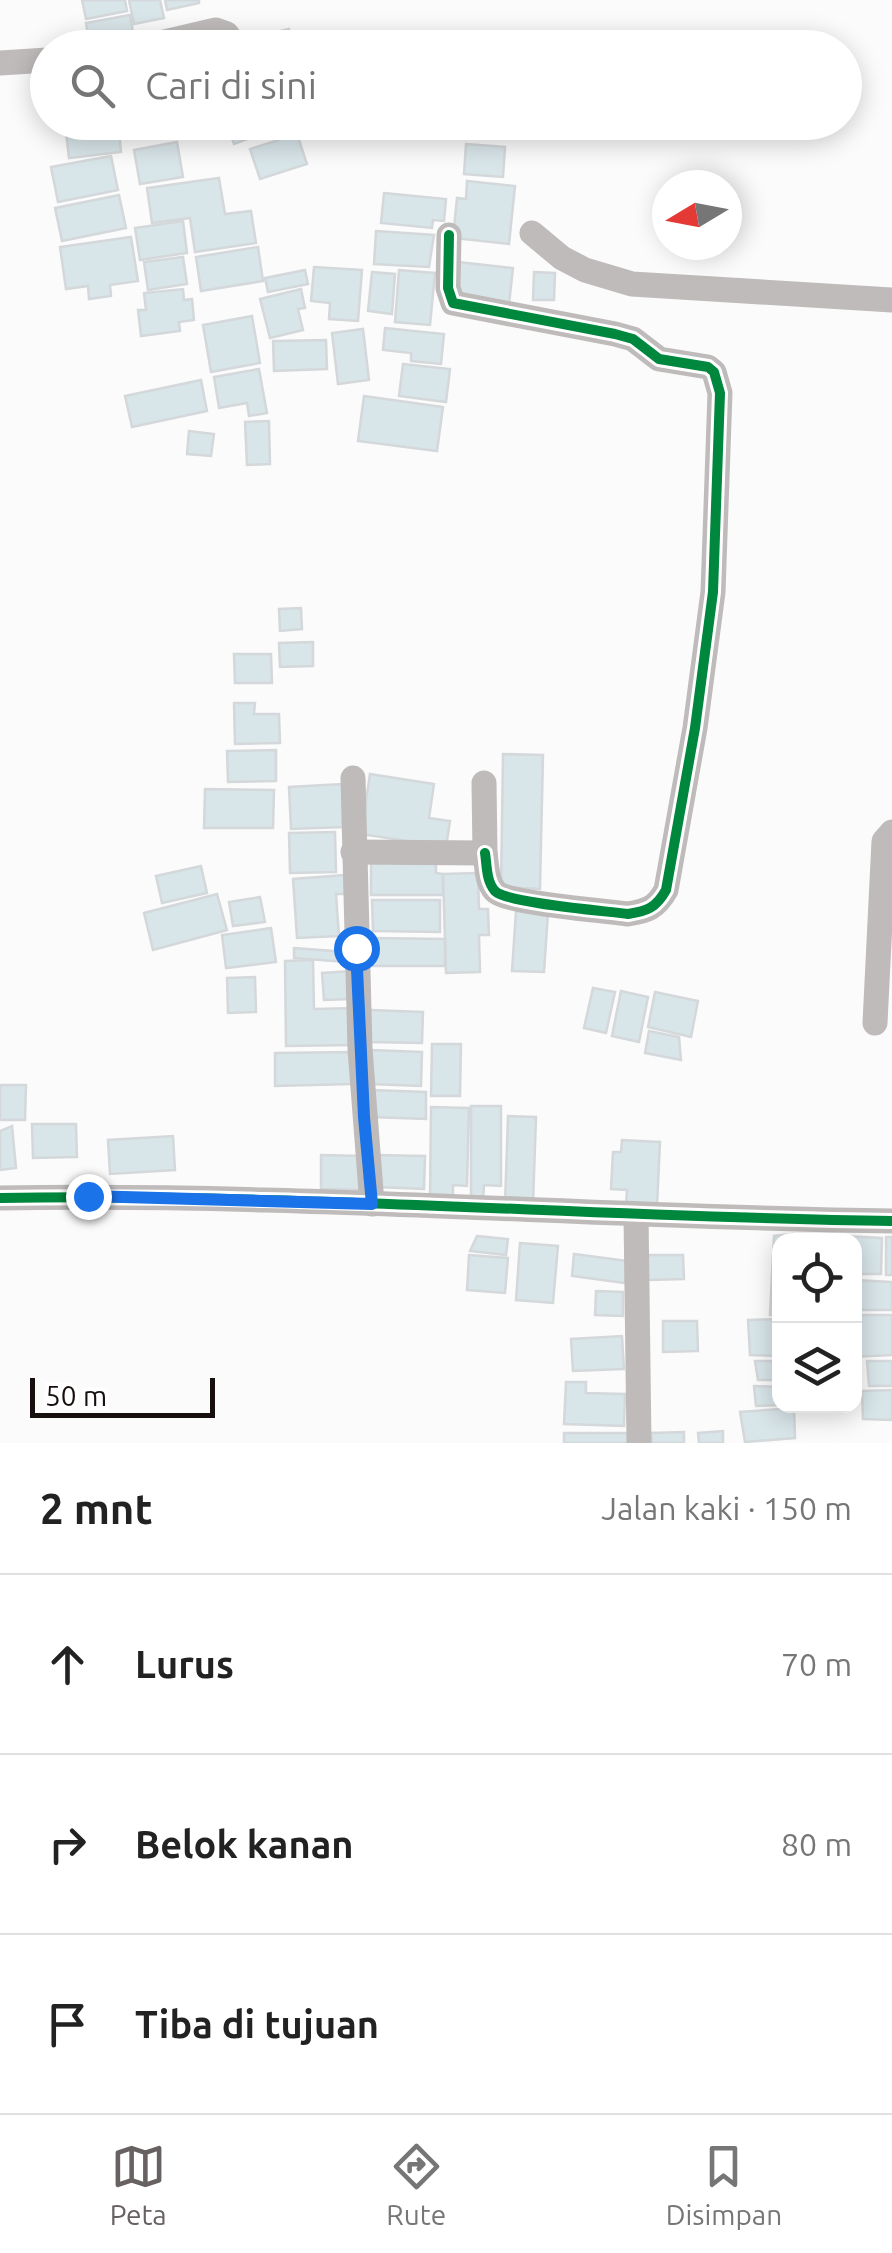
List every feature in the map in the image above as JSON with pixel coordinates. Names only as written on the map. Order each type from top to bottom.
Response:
[{"type":"street","points":[[0,63],[30,61]]},
{"type":"street","points":[[532,233],[562,258],[632,284],[892,300]]},
{"type":"street","points":[[449,235],[448,288],[453,304],[632,339],[659,359],[708,367],[714,372],[720,393],[713,592],[692,746],[666,890],[658,905],[628,914],[513,898],[494,890],[488,880],[485,853],[484,783]]},
{"type":"street","points":[[353,778],[360,1048],[372,1204]]},
{"type":"street","points":[[874,1022],[884,842],[892,832]]},
{"type":"street","points":[[353,852],[485,853]]},
{"type":"street","points":[[0,1198],[106,1196],[892,1221]]},
{"type":"street","points":[[636,1214],[639,1443]]},
{"type":"building","points":[[82,0],[125,0],[127,11],[86,19]]},
{"type":"building","points":[[129,0],[160,0],[164,18],[134,24]]},
{"type":"building","points":[[165,0],[199,0],[199,3],[167,10]]},
{"type":"building","points":[[130,15],[133,30],[87,30],[86,23]]},
{"type":"building","points":[[67,140],[120,140],[121,152],[69,158]]},
{"type":"building","points":[[278,140],[299,140],[307,164],[260,179],[250,149]]},
{"type":"building","points":[[177,142],[183,177],[140,184],[134,150]]},
{"type":"building","points":[[466,144],[505,147],[503,177],[464,174]]},
{"type":"building","points":[[111,156],[118,190],[58,202],[51,167]]},
{"type":"building","points":[[219,178],[225,214],[251,211],[256,243],[195,252],[190,218],[152,223],[147,188]]},
{"type":"building","points":[[467,181],[515,186],[509,244],[453,238],[457,198],[466,199]]},
{"type":"building","points":[[384,193],[446,199],[444,221],[433,220],[432,228],[381,223]]},
{"type":"building","points":[[119,195],[126,228],[62,241],[55,208]]},
{"type":"building","points":[[183,221],[187,253],[140,260],[135,228]]},
{"type":"building","points":[[376,231],[434,235],[429,267],[374,264]]},
{"type":"building","points":[[131,237],[138,281],[110,285],[111,296],[89,299],[88,286],[66,289],[60,247]]},
{"type":"building","points":[[258,247],[263,281],[201,291],[196,257]]},
{"type":"building","points":[[183,257],[187,284],[148,290],[144,262]]},
{"type":"building","points":[[458,262],[513,268],[509,304],[454,299]]},
{"type":"building","points":[[314,267],[362,270],[358,321],[329,319],[330,303],[311,301]]},
{"type":"building","points":[[305,270],[308,284],[268,292],[265,278]]},
{"type":"building","points":[[399,270],[435,273],[430,325],[395,322]]},
{"type":"building","points":[[372,272],[395,274],[392,314],[368,311]]},
{"type":"building","points":[[534,272],[555,273],[554,300],[533,300]]},
{"type":"building","points":[[183,289],[184,300],[192,299],[194,320],[179,322],[180,331],[141,336],[138,310],[146,310],[144,293]]},
{"type":"building","points":[[301,289],[305,308],[298,309],[303,330],[270,338],[260,299]]},
{"type":"building","points":[[252,316],[260,363],[211,372],[203,325]]},
{"type":"building","points":[[385,328],[444,334],[441,364],[411,361],[411,353],[383,350]]},
{"type":"building","points":[[363,329],[369,380],[338,384],[332,333]]},
{"type":"building","points":[[326,340],[327,369],[274,371],[273,341]]},
{"type":"building","points":[[403,364],[450,369],[446,402],[399,396]]},
{"type":"building","points":[[259,369],[267,413],[249,416],[247,403],[219,408],[214,377]]},
{"type":"building","points":[[201,380],[207,411],[132,427],[125,396]]},
{"type":"building","points":[[364,396],[443,407],[437,451],[358,441]]},
{"type":"building","points":[[269,421],[270,464],[247,465],[245,422]]},
{"type":"building","points":[[189,431],[214,434],[211,456],[187,454]]},
{"type":"building","points":[[301,608],[302,629],[280,631],[279,609]]},
{"type":"building","points":[[313,642],[313,666],[280,667],[279,643]]},
{"type":"building","points":[[234,654],[271,654],[272,683],[235,683]]},
{"type":"building","points":[[234,703],[255,703],[254,714],[279,714],[280,743],[235,744]]},
{"type":"building","points":[[276,750],[276,781],[228,782],[227,751]]},
{"type":"building","points":[[503,754],[543,755],[540,889],[501,887]]},
{"type":"building","points":[[370,774],[434,784],[429,818],[450,821],[446,847],[361,834]]},
{"type":"building","points":[[342,784],[344,827],[291,829],[289,787]]},
{"type":"building","points":[[205,789],[274,790],[273,828],[204,828]]},
{"type":"building","points":[[335,832],[336,872],[290,873],[289,833]]},
{"type":"building","points":[[371,861],[436,861],[436,873],[443,874],[443,895],[371,895]]},
{"type":"building","points":[[201,866],[207,893],[162,903],[156,876]]},
{"type":"building","points":[[478,873],[479,909],[488,909],[489,935],[479,935],[480,972],[446,973],[443,874]]},
{"type":"building","points":[[344,875],[345,894],[336,894],[339,936],[297,938],[293,879]]},
{"type":"building","points":[[217,894],[227,930],[153,950],[144,913]]},
{"type":"building","points":[[260,897],[265,922],[233,926],[229,902]]},
{"type":"building","points":[[372,900],[440,900],[440,932],[373,931]]},
{"type":"building","points":[[516,911],[548,913],[544,972],[512,971]]},
{"type":"building","points":[[271,928],[276,962],[226,968],[222,935]]},
{"type":"building","points":[[373,938],[445,939],[445,966],[373,966]]},
{"type":"building","points":[[294,948],[346,952],[346,962],[294,958]]},
{"type":"building","points":[[313,960],[314,1009],[355,1008],[355,1045],[286,1046],[285,961]]},
{"type":"building","points":[[351,971],[352,999],[324,1000],[322,973]]},
{"type":"building","points":[[255,977],[256,1012],[228,1013],[227,978]]},
{"type":"building","points":[[593,988],[615,992],[606,1033],[584,1028]]},
{"type":"building","points":[[621,991],[648,997],[639,1042],[612,1036]]},
{"type":"building","points":[[655,992],[698,1001],[691,1037],[648,1027]]},
{"type":"building","points":[[370,1010],[423,1012],[422,1043],[369,1042]]},
{"type":"building","points":[[649,1031],[679,1037],[681,1060],[645,1053]]},
{"type":"building","points":[[432,1044],[461,1044],[460,1096],[431,1096]]},
{"type":"building","points":[[370,1050],[422,1052],[421,1086],[370,1084]]},
{"type":"building","points":[[351,1052],[352,1084],[275,1086],[275,1053]]},
{"type":"building","points":[[0,1085],[26,1085],[25,1120],[0,1120]]},
{"type":"building","points":[[371,1090],[426,1092],[426,1119],[370,1117]]},
{"type":"building","points":[[471,1106],[501,1106],[501,1186],[484,1185],[483,1199],[471,1199]]},
{"type":"building","points":[[431,1107],[469,1108],[467,1186],[453,1185],[453,1199],[430,1199]]},
{"type":"building","points":[[508,1116],[536,1117],[533,1205],[505,1204]]},
{"type":"building","points":[[32,1124],[76,1124],[77,1157],[33,1158]]},
{"type":"building","points":[[12,1126],[16,1168],[0,1170],[0,1131]]},
{"type":"building","points":[[173,1136],[175,1170],[110,1174],[108,1140]]},
{"type":"building","points":[[622,1140],[660,1142],[657,1206],[626,1205],[627,1190],[611,1189],[613,1152],[621,1152]]},
{"type":"building","points":[[321,1155],[362,1156],[362,1190],[321,1189]]},
{"type":"building","points":[[377,1155],[425,1156],[424,1189],[376,1187]]},
{"type":"building","points":[[477,1236],[508,1239],[506,1255],[470,1251]]},
{"type":"building","points":[[862,1237],[882,1238],[881,1274],[862,1274]]},
{"type":"building","points":[[886,1237],[892,1237],[892,1275],[886,1275]]},
{"type":"building","points":[[520,1243],[558,1246],[553,1303],[516,1300]]},
{"type":"building","points":[[574,1254],[628,1261],[625,1283],[572,1276]]},
{"type":"building","points":[[469,1255],[508,1258],[505,1293],[467,1290]]},
{"type":"building","points":[[642,1255],[683,1255],[684,1279],[649,1280]]},
{"type":"building","points":[[862,1280],[892,1282],[892,1310],[862,1310]]},
{"type":"building","points":[[596,1291],[623,1292],[623,1316],[595,1315]]},
{"type":"building","points":[[862,1315],[892,1315],[892,1355],[862,1357]]},
{"type":"building","points":[[772,1319],[772,1356],[750,1355],[748,1320]]},
{"type":"building","points":[[663,1321],[697,1321],[698,1351],[663,1352]]},
{"type":"building","points":[[622,1336],[624,1369],[573,1371],[571,1339]]},
{"type":"building","points":[[755,1361],[772,1361],[772,1380],[758,1380]]},
{"type":"building","points":[[867,1361],[892,1361],[892,1386],[869,1386]]},
{"type":"building","points":[[566,1382],[586,1382],[586,1393],[625,1394],[624,1426],[564,1424]]},
{"type":"building","points":[[754,1386],[772,1387],[772,1405],[756,1406]]},
{"type":"building","points":[[892,1390],[892,1420],[863,1419],[862,1391]]},
{"type":"building","points":[[740,1412],[794,1413],[795,1438],[745,1442]]},
{"type":"building","points":[[723,1431],[723,1443],[699,1443],[698,1433]]},
{"type":"building","points":[[684,1432],[684,1443],[652,1443],[651,1433]]},
{"type":"building","points":[[564,1433],[629,1433],[629,1443],[564,1443]]},
{"type":"cycle path","points":[[449,235],[448,288],[453,303],[633,339],[659,359],[708,367],[714,372],[720,393],[713,592],[695,728],[666,890],[650,908],[628,914],[517,899],[492,887],[485,853]]},
{"type":"cycle path","points":[[0,1198],[223,1199],[892,1221]]},
{"type":"route","points":[[88,1196],[372,1204],[356,948]]}]
